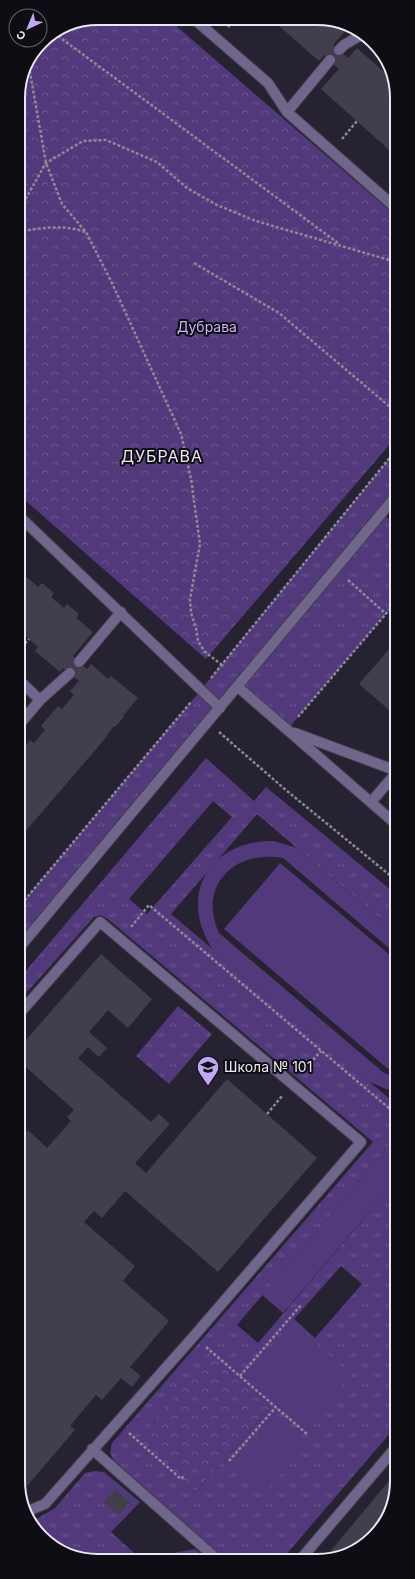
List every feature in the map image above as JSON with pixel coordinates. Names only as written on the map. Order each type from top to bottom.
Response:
[{"type":"street","points":[[201,25],[268,83],[287,112],[390,203]]},
{"type":"street","points":[[339,50],[344,45],[358,37]]},
{"type":"street","points":[[287,112],[330,60]]},
{"type":"street","points":[[25,940],[238,688],[390,503]]},
{"type":"street","points":[[25,522],[121,612],[200,691],[220,708]]},
{"type":"street","points":[[80,662],[121,612]]},
{"type":"street","points":[[25,718],[40,700],[70,673]]},
{"type":"street","points":[[25,686],[40,700]]},
{"type":"street","points":[[238,688],[390,819]]},
{"type":"street","points":[[287,730],[390,769]]},
{"type":"street","points":[[371,802],[390,780]]},
{"type":"street","points":[[25,1006],[100,922],[361,1142],[194,1336],[92,1449],[45,1504],[31,1510]]},
{"type":"street","points":[[92,1449],[211,1554]]},
{"type":"street","points":[[305,1554],[390,1454]]},
{"type":"path","points":[[58,36],[340,245]]},
{"type":"path","points":[[30,72],[46,163],[62,204],[86,232],[133,326],[181,434],[191,478],[200,544],[190,599],[191,613],[196,628],[198,641],[205,652],[222,665]]},
{"type":"path","points":[[332,152],[357,121]]},
{"type":"path","points":[[25,200],[46,163],[82,141],[106,140],[156,162],[187,188],[217,205],[256,220],[390,260]]},
{"type":"path","points":[[25,231],[45,227],[72,228],[86,232]]},
{"type":"path","points":[[194,263],[279,313],[390,407]]},
{"type":"path","points":[[336,569],[386,614]]},
{"type":"path","points":[[287,730],[390,609]]},
{"type":"path","points":[[25,643],[29,639]]},
{"type":"path","points":[[208,723],[287,791],[390,875]]},
{"type":"path","points":[[120,939],[149,905],[390,1109]]},
{"type":"path","points":[[267,1114],[321,1051]]},
{"type":"path","points":[[240,1376],[301,1305]]},
{"type":"path","points":[[213,1352],[307,1434]]},
{"type":"path","points":[[229,1461],[276,1406]]},
{"type":"path","points":[[137,1440],[181,1479],[185,1475]]},
{"type":"green space","name":"Дубрава","points":[[175,25],[390,211],[390,444],[206,659],[25,500],[25,93],[27,79],[35,61],[44,48],[48,48],[48,44],[57,37],[84,26]]},
{"type":"green space","points":[[390,457],[390,503],[382,513],[390,520],[390,609],[287,730],[238,688],[25,941],[25,900],[200,691]]},
{"type":"green space","points":[[206,758],[254,801],[266,787],[390,889],[390,927],[257,814],[171,914],[390,1099],[390,1144],[237,1325],[258,1343],[390,1188],[390,1433],[287,1554],[219,1554],[114,1461],[110,1453],[112,1443],[373,1142],[108,919],[101,915],[94,917],[25,994],[25,972]],"holes":[[[213,801],[232,817],[147,914],[129,899]],[[341,1266],[362,1284],[315,1338],[294,1319]],[[213,1353],[273,1404],[196,1492]]]},
{"type":"green space","points":[[274,841],[297,848],[390,927],[390,949],[283,858],[266,857],[250,859],[236,865],[225,874],[217,886],[213,900],[213,916],[219,933],[384,1073],[390,1075],[390,1089],[368,1081],[213,950],[203,929],[198,910],[199,891],[206,874],[217,861],[232,850],[251,843]]},
{"type":"green space","points":[[280,863],[390,955],[390,1067],[388,1069],[224,929]]},
{"type":"green space","points":[[178,1006],[212,1034],[169,1084],[136,1056]]},
{"type":"green space","points":[[390,1144],[390,1188],[283,1313],[262,1295]]},
{"type":"green space","points":[[292,1322],[352,1375],[308,1425],[248,1373]]},
{"type":"green space","points":[[213,1352],[273,1404],[196,1492],[137,1440]]},
{"type":"green space","points":[[275,1414],[308,1443],[265,1492],[232,1463]]},
{"type":"green space","points":[[95,1471],[104,1472],[140,1502],[111,1532],[135,1554],[93,1554],[79,1552],[61,1544],[46,1533],[36,1519],[55,1508],[85,1473]]},
{"type":"green space","points":[[195,1549],[200,1554],[168,1554]]},
{"type":"building","points":[[278,25],[322,25],[331,26],[345,31],[333,45],[348,58],[357,48],[385,73],[389,84],[390,98],[390,151],[321,89],[339,69],[324,55],[319,61]]},
{"type":"building","points":[[25,576],[38,587],[42,583],[54,593],[51,597],[64,608],[67,604],[79,614],[76,618],[93,632],[73,656],[87,669],[91,664],[108,679],[111,676],[138,698],[123,716],[124,717],[115,727],[114,726],[103,741],[25,832],[25,745],[30,740],[34,743],[45,730],[41,726],[58,706],[62,709],[74,695],[70,691],[79,681],[63,668],[60,672],[35,651],[38,647],[25,635]]},
{"type":"building","points":[[390,648],[390,711],[359,684]]},
{"type":"building","points":[[101,954],[152,999],[128,1028],[108,1010],[89,1032],[107,1048],[99,1057],[88,1047],[78,1058],[151,1122],[159,1114],[170,1124],[135,1163],[146,1173],[227,1079],[317,1158],[218,1272],[125,1191],[102,1218],[94,1211],[84,1222],[135,1266],[123,1281],[169,1321],[130,1367],[141,1376],[132,1387],[121,1378],[102,1400],[96,1395],[70,1426],[75,1430],[26,1487],[25,1133],[28,1130],[47,1148],[71,1121],[67,1117],[74,1110],[25,1066],[25,1041]]},
{"type":"building","points":[[390,1479],[388,1500],[378,1522],[369,1533],[354,1544],[336,1552],[329,1553]]},
{"type":"building","points":[[115,1489],[130,1502],[119,1515],[104,1502]]},
{"type":"place","name":"Школа № 101","points":[[208,1086]]},
{"type":"district","name":"ДУБРАВА","points":[[162,456]]}]
